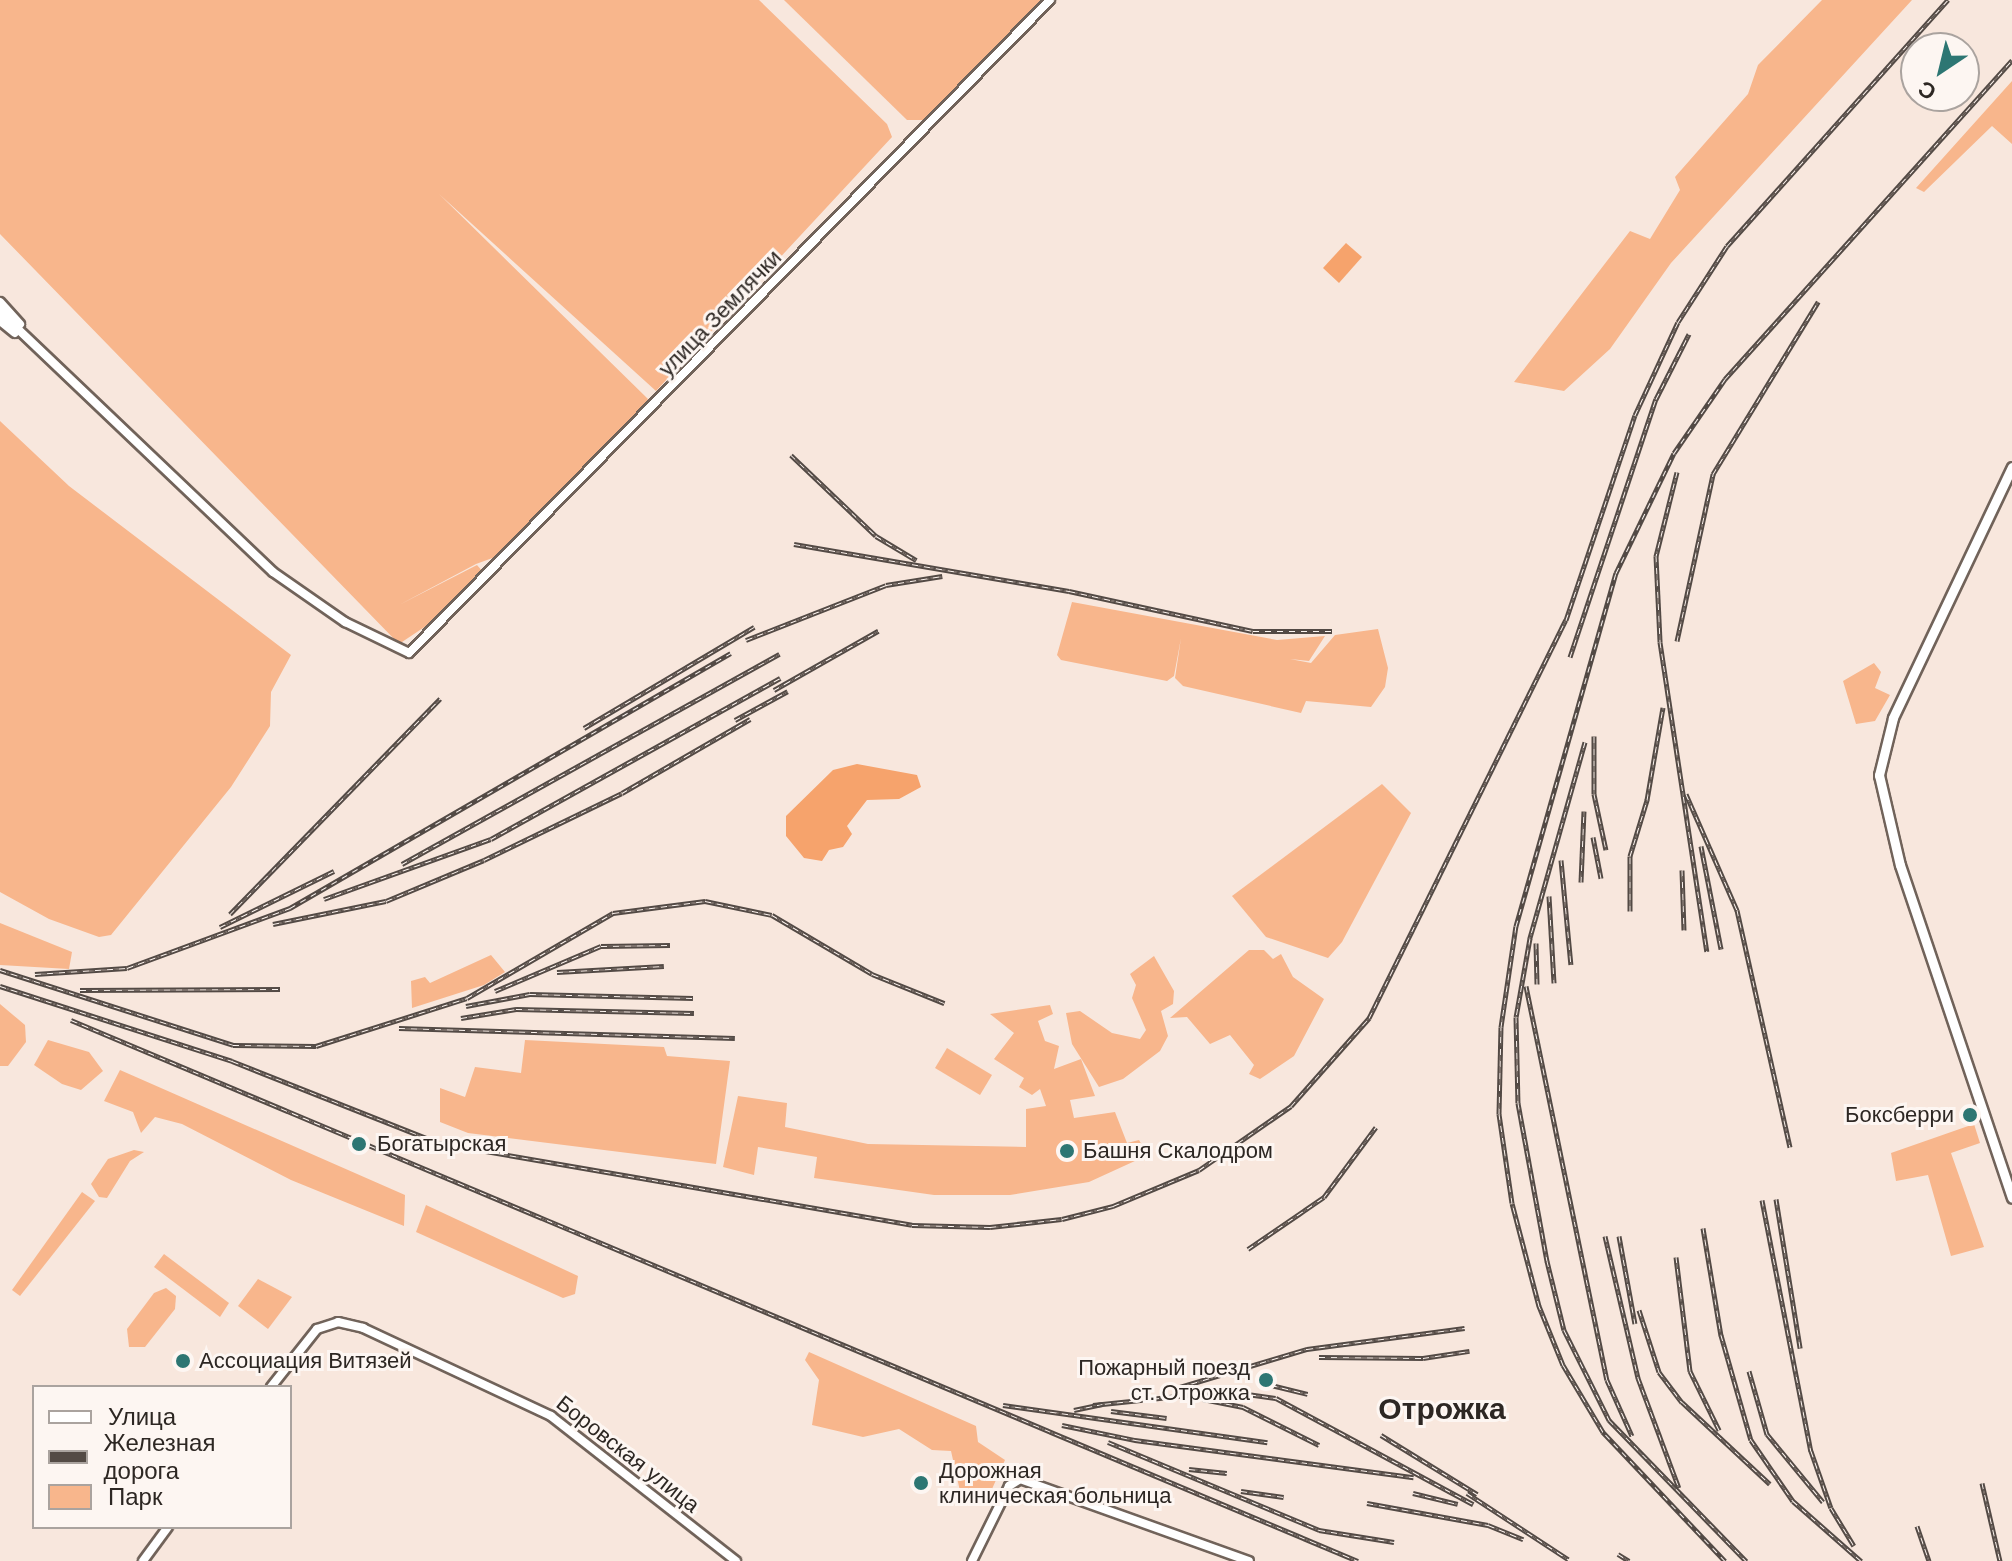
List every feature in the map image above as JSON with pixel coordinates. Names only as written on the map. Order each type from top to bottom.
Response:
[{"type":"main road","points":[[2012,467],[1893,718],[1879,775],[1900,865],[2012,1198]]},
{"type":"street","name":"улица Землячки","points":[[66,375],[273,572],[389,647],[416,649],[1050,0]]},
{"type":"street","points":[[0,302],[66,375]]},
{"type":"street","points":[[0,312],[66,375]]},
{"type":"street","points":[[0,321],[66,375]]},
{"type":"street","name":"Боровская улица","points":[[273,1385],[314,1331],[352,1324],[535,1406],[736,1561]]},
{"type":"street","points":[[972,1561],[1015,1480],[1249,1561]]},
{"type":"street","points":[[143,1561],[167,1529]]},
{"type":"green space","points":[[0,0],[759,0],[887,124],[892,137],[656,391],[439,194],[648,399],[632,424],[498,556],[476,564],[399,605],[477,565],[483,572],[438,618],[399,644],[0,234]]},
{"type":"green space","points":[[784,0],[1042,0],[925,120],[907,120]]},
{"type":"green space","points":[[1822,0],[1912,0],[1671,263],[1610,349],[1564,391],[1514,382],[1630,231],[1650,239],[1680,190],[1675,177],[1748,94],[1758,65]]},
{"type":"green space","points":[[2012,81],[2012,144],[1992,126],[1924,192],[1916,188]]},
{"type":"green space","points":[[0,421],[69,486],[291,655],[271,692],[270,726],[231,787],[111,935],[99,937],[49,919],[0,892]]},
{"type":"green space","points":[[1072,602],[1277,640],[1325,636],[1309,661],[1290,659],[1311,663],[1335,635],[1378,629],[1388,668],[1385,687],[1371,707],[1306,701],[1301,713],[1183,686],[1175,678],[1181,638],[1174,676],[1167,681],[1061,660],[1057,655]]},
{"type":"green space","points":[[1874,663],[1881,672],[1875,688],[1890,695],[1875,721],[1856,724],[1843,681]]},
{"type":"green space","points":[[1382,784],[1411,813],[1342,942],[1328,958],[1266,937],[1232,896]]},
{"type":"green space","points":[[0,923],[72,952],[69,969],[0,965]]},
{"type":"green space","points":[[1249,950],[1264,950],[1273,959],[1281,954],[1293,977],[1324,999],[1294,1056],[1260,1079],[1249,1074],[1254,1065],[1230,1035],[1210,1044],[1187,1017],[1170,1018]]},
{"type":"green space","points":[[491,955],[505,972],[484,985],[412,1008],[411,981],[425,977],[430,983]]},
{"type":"green space","points":[[1154,956],[1174,991],[1173,1004],[1161,1011],[1168,1036],[1160,1051],[1123,1079],[1099,1087],[1072,1044],[1066,1013],[1080,1011],[1112,1033],[1140,1039],[1146,1030],[1132,998],[1136,985],[1130,974]]},
{"type":"green space","points":[[0,1004],[25,1025],[26,1042],[8,1066],[0,1066]]},
{"type":"green space","points":[[1050,1005],[1053,1014],[1038,1021],[1045,1041],[1059,1046],[1054,1069],[1081,1059],[1095,1096],[1070,1100],[1074,1118],[1115,1112],[1127,1143],[1139,1140],[1148,1155],[1089,1182],[1010,1195],[934,1195],[814,1178],[817,1157],[758,1147],[754,1175],[723,1167],[738,1096],[787,1103],[785,1127],[868,1144],[1026,1147],[1026,1109],[1046,1106],[1040,1089],[1032,1095],[1019,1087],[1024,1078],[994,1059],[1014,1033],[990,1014]]},
{"type":"green space","points":[[48,1040],[89,1052],[103,1071],[81,1090],[62,1084],[34,1065]]},
{"type":"green space","points":[[525,1040],[664,1047],[667,1056],[730,1061],[716,1164],[468,1133],[440,1122],[440,1088],[465,1097],[475,1067],[521,1073]]},
{"type":"green space","points":[[947,1048],[992,1075],[980,1095],[935,1068]]},
{"type":"green space","points":[[120,1070],[405,1195],[404,1226],[291,1180],[182,1124],[155,1117],[141,1133],[133,1112],[104,1101]]},
{"type":"green space","points":[[1974,1124],[1980,1143],[1951,1153],[1984,1247],[1951,1256],[1928,1175],[1896,1181],[1891,1153]]},
{"type":"green space","points":[[134,1150],[144,1152],[130,1161],[107,1198],[99,1197],[91,1184],[108,1159]]},
{"type":"green space","points":[[82,1192],[95,1201],[20,1296],[12,1290]]},
{"type":"green space","points":[[426,1205],[578,1276],[575,1294],[563,1298],[416,1232]]},
{"type":"green space","points":[[164,1254],[229,1303],[220,1317],[154,1267]]},
{"type":"green space","points":[[258,1279],[292,1297],[268,1329],[238,1306]]},
{"type":"green space","points":[[166,1288],[176,1296],[175,1309],[145,1347],[129,1347],[127,1329],[154,1293]]},
{"type":"green space","points":[[809,1352],[976,1426],[978,1442],[1005,1460],[992,1489],[977,1498],[960,1491],[951,1451],[932,1450],[899,1429],[863,1437],[812,1425],[819,1380],[805,1360]]},
{"type":"shaded area","points":[[1346,243],[1362,257],[1339,283],[1323,268]]},
{"type":"shaded area","points":[[857,764],[917,775],[921,787],[899,799],[867,800],[847,826],[852,834],[843,847],[829,850],[822,861],[804,858],[786,836],[786,816],[833,770]]},
{"type":"railway","points":[[0,986],[232,1061],[439,1143],[912,1225],[990,1227],[1062,1219],[1113,1206],[1199,1170],[1291,1106],[1369,1018],[1566,620],[1635,415],[1678,322],[1727,246],[1948,0]]},
{"type":"railway","points":[[1725,1561],[1603,1432],[1563,1365],[1539,1306],[1512,1203],[1499,1114],[1501,1027],[1516,926],[1616,573],[1674,453],[1725,379],[2012,60]]},
{"type":"railway","points":[[1677,641],[1713,474],[1818,302]]},
{"type":"railway","points":[[1570,657],[1656,399],[1689,334]]},
{"type":"railway","points":[[791,455],[876,536],[916,560]]},
{"type":"railway","points":[[1677,472],[1656,556],[1660,642],[1707,951]]},
{"type":"railway","points":[[794,544],[1069,591],[1253,631],[1332,631]]},
{"type":"railway","points":[[746,640],[886,585],[942,576]]},
{"type":"railway","points":[[584,728],[754,627]]},
{"type":"railway","points":[[774,690],[878,631]]},
{"type":"railway","points":[[35,974],[127,968],[290,908],[731,653]]},
{"type":"railway","points":[[402,864],[779,654]]},
{"type":"railway","points":[[324,899],[491,839],[780,678]]},
{"type":"railway","points":[[735,720],[788,691]]},
{"type":"railway","points":[[230,914],[440,699]]},
{"type":"railway","points":[[1630,911],[1630,856],[1647,800],[1663,707]]},
{"type":"railway","points":[[273,924],[386,901],[484,860],[622,793],[750,719]]},
{"type":"railway","points":[[1594,736],[1594,794],[1606,850]]},
{"type":"railway","points":[[1585,742],[1530,938],[1516,1017],[1518,1103],[1547,1261],[1564,1330],[1609,1420],[1746,1561]]},
{"type":"railway","points":[[1686,794],[1737,910],[1790,1147]]},
{"type":"railway","points":[[1581,882],[1584,811]]},
{"type":"railway","points":[[1593,837],[1601,878]]},
{"type":"railway","points":[[1701,846],[1721,949]]},
{"type":"railway","points":[[1561,860],[1571,965]]},
{"type":"railway","points":[[1682,870],[1684,930]]},
{"type":"railway","points":[[220,927],[334,871]]},
{"type":"railway","points":[[1549,896],[1554,983]]},
{"type":"railway","points":[[0,970],[233,1045],[316,1046],[467,998],[613,913],[705,901],[772,915],[872,974],[944,1003]]},
{"type":"railway","points":[[1536,943],[1537,984]]},
{"type":"railway","points":[[495,991],[601,946],[670,945]]},
{"type":"railway","points":[[557,972],[664,966]]},
{"type":"railway","points":[[1526,986],[1607,1380],[1632,1436]]},
{"type":"railway","points":[[80,990],[280,989]]},
{"type":"railway","points":[[466,1006],[530,994],[693,998]]},
{"type":"railway","points":[[461,1018],[516,1009],[694,1013]]},
{"type":"railway","points":[[71,1020],[1358,1561]]},
{"type":"railway","points":[[399,1028],[735,1038]]},
{"type":"railway","points":[[1248,1249],[1324,1197],[1376,1127]]},
{"type":"railway","points":[[1776,1199],[1800,1348]]},
{"type":"railway","points":[[1762,1200],[1811,1451],[1831,1508],[1854,1546]]},
{"type":"railway","points":[[1703,1228],[1721,1335],[1751,1440],[1793,1501],[1861,1561]]},
{"type":"railway","points":[[1605,1236],[1638,1378],[1679,1488]]},
{"type":"railway","points":[[1619,1236],[1635,1324]]},
{"type":"railway","points":[[1676,1257],[1690,1371],[1719,1430]]},
{"type":"railway","points":[[1639,1310],[1659,1372],[1682,1402],[1770,1484]]},
{"type":"railway","points":[[1180,1387],[1307,1349],[1465,1328]]},
{"type":"railway","points":[[1319,1357],[1423,1358],[1469,1351]]},
{"type":"railway","points":[[1749,1371],[1767,1434],[1823,1502]]},
{"type":"railway","points":[[1259,1382],[1308,1394]]},
{"type":"railway","points":[[1093,1405],[1226,1391],[1276,1398],[1473,1504]]},
{"type":"railway","points":[[1203,1399],[1243,1407],[1319,1445]]},
{"type":"railway","points":[[1074,1410],[1102,1404]]},
{"type":"railway","points":[[1003,1405],[1267,1442]]},
{"type":"railway","points":[[1111,1411],[1167,1418]]},
{"type":"railway","points":[[1062,1425],[1135,1440],[1414,1477]]},
{"type":"railway","points":[[1381,1435],[1477,1494]]},
{"type":"railway","points":[[1108,1442],[1319,1530],[1394,1542]]},
{"type":"railway","points":[[1189,1469],[1227,1473]]},
{"type":"railway","points":[[1982,1483],[2000,1561]]},
{"type":"railway","points":[[1241,1491],[1284,1497]]},
{"type":"railway","points":[[1413,1493],[1458,1504]]},
{"type":"railway","points":[[1467,1493],[1568,1559]]},
{"type":"railway","points":[[1367,1503],[1488,1525],[1523,1539]]},
{"type":"railway","points":[[1917,1526],[1929,1561]]},
{"type":"railway","points":[[1618,1554],[1629,1561]]},
{"type":"place","name":"Боксберри","points":[[1970,1115]]},
{"type":"place","name":"Богатырская","points":[[359,1144]]},
{"type":"place","name":"Башня Скалодром","points":[[1067,1151]]},
{"type":"place","name":"Ассоциация Витязей","points":[[183,1361]]},
{"type":"place","name":"Пожарный поезд ст. Отрожка","points":[[1266,1380]]},
{"type":"place","name":"Дорожная клиническая больница","points":[[921,1483]]},
{"type":"district","name":"Отрожка","points":[[1442,1409]]}]
